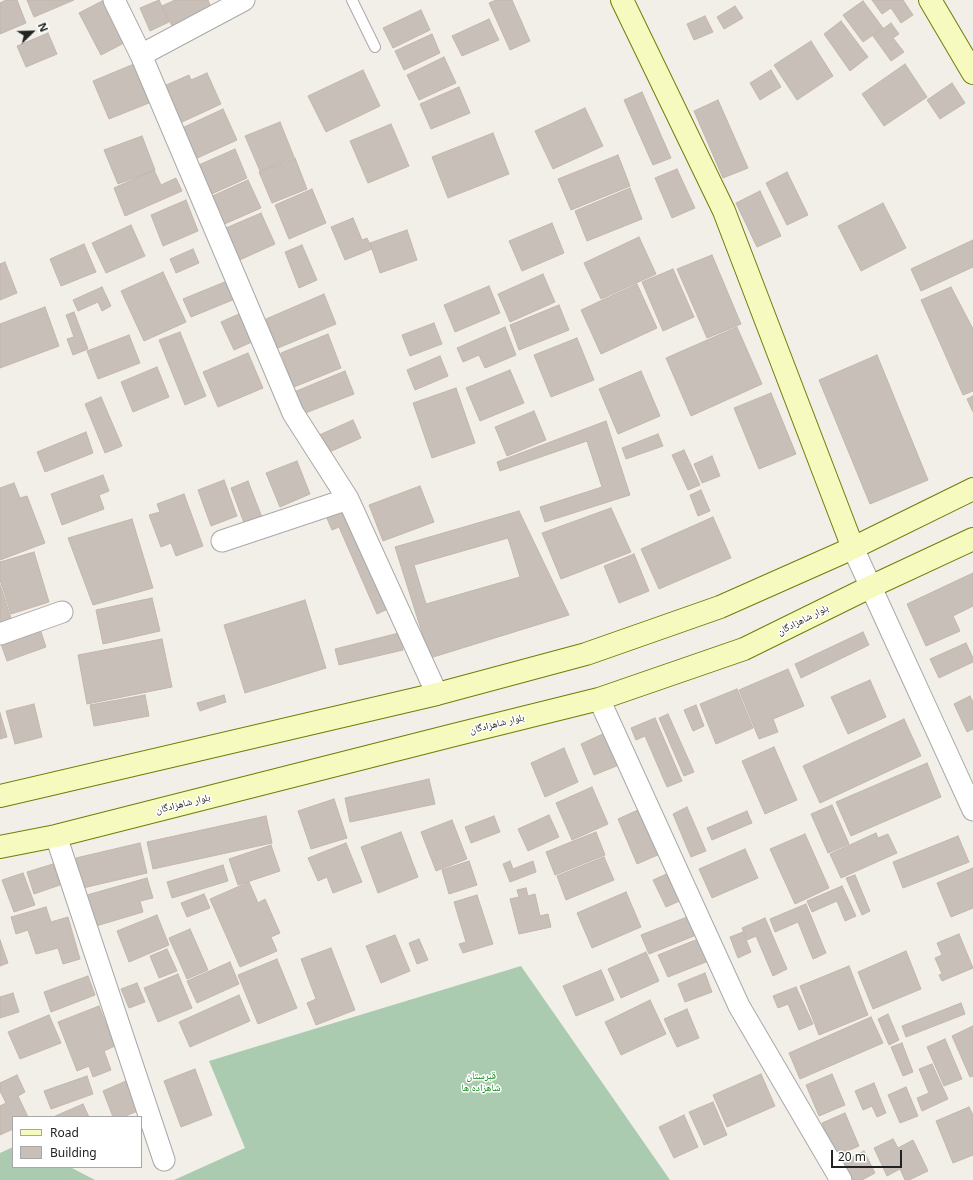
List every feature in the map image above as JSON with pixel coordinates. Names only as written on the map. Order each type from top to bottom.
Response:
[{"type":"main road","points":[[622,0],[724,211],[853,548]]},
{"type":"main road","points":[[930,0],[973,73]]},
{"type":"main road","points":[[0,796],[437,694],[586,654],[720,607],[853,548],[973,489]]},
{"type":"main road","name":"بلوار شاهزادگان","points":[[0,847],[56,836],[454,735],[599,700],[744,649],[870,587],[973,539]]},
{"type":"street","points":[[114,0],[141,55],[293,413],[348,499],[437,694]]},
{"type":"street","points":[[141,55],[244,0]]},
{"type":"street","points":[[222,541],[348,499]]},
{"type":"street","points":[[853,548],[973,810]]},
{"type":"street","points":[[0,634],[62,612]]},
{"type":"street","points":[[599,700],[739,1006],[841,1180]]},
{"type":"street","points":[[56,836],[164,1160]]},
{"type":"lane","points":[[352,0],[376,47]]},
{"type":"green space","name":"قبرستان شاهزاده ها","points":[[521,966],[670,1180],[174,1180],[245,1148],[209,1061]]},
{"type":"green space","points":[[12,1147],[12,1168],[72,1168],[95,1180],[0,1180],[0,1153]]},
{"type":"building","points":[[6,0],[17,0],[26,23],[0,34],[0,3]]},
{"type":"building","points":[[27,0],[74,0],[34,17]]},
{"type":"building","points":[[104,0],[126,42],[101,55],[79,13]]},
{"type":"building","points":[[159,0],[169,22],[150,31],[140,8]]},
{"type":"building","points":[[175,0],[208,0],[212,10],[173,28],[162,6]]},
{"type":"building","points":[[496,0],[512,0],[530,41],[510,50],[489,3]]},
{"type":"building","points":[[872,0],[903,0],[913,15],[901,23],[891,8],[882,14]]},
{"type":"building","points":[[863,1],[883,28],[863,42],[843,15]]},
{"type":"building","points":[[735,6],[743,18],[724,29],[717,17]]},
{"type":"building","points":[[421,10],[430,30],[393,48],[383,28]]},
{"type":"building","points":[[705,16],[713,32],[694,40],[687,24]]},
{"type":"building","points":[[489,19],[499,40],[462,56],[452,36]]},
{"type":"building","points":[[841,21],[868,57],[850,71],[824,34]]},
{"type":"building","points":[[891,23],[899,34],[893,38],[904,52],[891,61],[873,36]]},
{"type":"building","points":[[48,33],[57,54],[26,67],[17,46]]},
{"type":"building","points":[[432,34],[440,53],[404,70],[395,51]]},
{"type":"building","points":[[811,41],[833,76],[797,100],[774,65]]},
{"type":"building","points":[[444,57],[456,83],[419,100],[407,75]]},
{"type":"building","points":[[134,64],[149,103],[109,119],[93,81]]},
{"type":"building","points":[[905,64],[927,97],[884,126],[862,94]]},
{"type":"building","points":[[363,70],[380,106],[326,132],[308,96]]},
{"type":"building","points":[[771,70],[781,87],[760,100],[750,83]]},
{"type":"building","points":[[207,73],[221,104],[180,123],[164,86],[189,75],[191,80]]},
{"type":"building","points":[[952,83],[965,103],[940,119],[927,100]]},
{"type":"building","points":[[459,87],[470,113],[431,129],[420,104]]},
{"type":"building","points":[[642,92],[671,158],[653,165],[624,100]]},
{"type":"building","points":[[718,100],[748,168],[723,178],[694,111]]},
{"type":"building","points":[[585,108],[603,146],[553,169],[535,131]]},
{"type":"building","points":[[223,109],[237,140],[193,160],[180,129]]},
{"type":"building","points":[[280,122],[294,157],[260,171],[245,136]]},
{"type":"building","points":[[391,124],[409,166],[368,183],[350,141]]},
{"type":"building","points":[[493,133],[509,174],[448,198],[432,157]]},
{"type":"building","points":[[142,136],[155,170],[118,184],[104,150]]},
{"type":"building","points":[[235,149],[247,178],[205,197],[192,168]]},
{"type":"building","points":[[618,155],[630,186],[571,210],[558,179]]},
{"type":"building","points":[[295,158],[307,189],[272,203],[259,172]]},
{"type":"building","points":[[677,169],[695,208],[672,218],[655,178]]},
{"type":"building","points":[[154,170],[161,185],[176,178],[182,191],[125,216],[114,188]]},
{"type":"building","points":[[787,172],[808,215],[787,225],[766,183]]},
{"type":"building","points":[[248,180],[261,208],[220,226],[208,198]]},
{"type":"building","points":[[630,188],[642,219],[587,241],[575,211]]},
{"type":"building","points":[[312,189],[326,223],[289,239],[275,205]]},
{"type":"building","points":[[760,191],[781,236],[757,247],[736,203]]},
{"type":"building","points":[[186,200],[198,231],[163,246],[151,215]]},
{"type":"building","points":[[883,203],[906,248],[861,271],[838,226]]},
{"type":"building","points":[[261,213],[275,244],[233,263],[219,231]]},
{"type":"building","points":[[353,218],[362,240],[367,238],[372,249],[345,260],[331,227]]},
{"type":"building","points":[[552,223],[564,253],[522,271],[509,241]]},
{"type":"building","points":[[131,225],[145,256],[106,273],[92,243]]},
{"type":"building","points":[[407,230],[417,260],[380,273],[370,243]]},
{"type":"building","points":[[639,237],[656,274],[601,299],[584,263]]},
{"type":"building","points":[[973,240],[973,267],[921,291],[911,269]]},
{"type":"building","points":[[84,244],[96,272],[61,286],[50,259]]},
{"type":"building","points":[[302,245],[317,280],[299,288],[285,252]]},
{"type":"building","points":[[193,249],[199,263],[176,273],[170,259]]},
{"type":"building","points":[[712,255],[741,324],[707,338],[677,269]]},
{"type":"building","points":[[5,262],[17,293],[0,300],[0,264]]},
{"type":"building","points":[[673,269],[694,317],[663,331],[642,282]]},
{"type":"building","points":[[163,272],[186,322],[144,341],[121,291]]},
{"type":"building","points":[[543,274],[555,302],[510,322],[498,294]]},
{"type":"building","points":[[227,281],[235,299],[191,317],[183,299]]},
{"type":"building","points":[[637,284],[657,328],[601,354],[581,310]]},
{"type":"building","points":[[489,286],[500,313],[455,332],[444,305]]},
{"type":"building","points":[[102,287],[111,306],[102,311],[98,302],[78,311],[73,300]]},
{"type":"building","points":[[951,287],[973,329],[973,391],[963,395],[921,300]]},
{"type":"building","points":[[324,294],[336,324],[278,348],[266,319]]},
{"type":"building","points":[[559,305],[569,330],[519,350],[510,325]]},
{"type":"building","points":[[45,307],[59,346],[0,368],[0,324]]},
{"type":"building","points":[[74,312],[88,349],[73,355],[67,339],[74,337],[66,315]]},
{"type":"building","points":[[241,313],[254,341],[234,350],[221,322]]},
{"type":"building","points":[[434,323],[442,344],[410,356],[402,335]]},
{"type":"building","points":[[505,327],[516,355],[485,368],[479,355],[463,362],[457,348]]},
{"type":"building","points":[[737,327],[762,384],[691,416],[666,358]]},
{"type":"building","points":[[180,332],[206,396],[185,405],[159,340]]},
{"type":"building","points":[[328,334],[341,368],[294,387],[281,353]]},
{"type":"building","points":[[129,335],[140,363],[98,379],[87,351]]},
{"type":"building","points":[[577,338],[594,380],[551,397],[534,355]]},
{"type":"building","points":[[248,353],[263,388],[218,407],[203,372]]},
{"type":"building","points":[[877,355],[928,480],[870,504],[819,380]]},
{"type":"building","points":[[440,356],[448,376],[415,390],[407,370]]},
{"type":"building","points":[[157,367],[169,397],[133,412],[121,382]]},
{"type":"building","points":[[510,370],[524,403],[480,421],[466,388]]},
{"type":"building","points":[[345,371],[354,394],[303,414],[294,392]]},
{"type":"building","points":[[641,371],[660,416],[618,434],[599,389]]},
{"type":"building","points":[[456,388],[475,443],[432,458],[413,403]]},
{"type":"building","points":[[771,393],[796,454],[759,469],[734,408]]},
{"type":"building","points":[[973,396],[973,412],[967,399]]},
{"type":"building","points":[[101,397],[122,446],[105,453],[85,404]]},
{"type":"building","points":[[534,411],[546,440],[507,456],[495,427]]},
{"type":"building","points":[[353,420],[361,438],[325,454],[317,436]]},
{"type":"building","points":[[606,421],[630,495],[545,522],[540,507],[602,487],[587,441],[500,471],[497,462]]},
{"type":"building","points":[[86,432],[93,453],[45,472],[37,452]]},
{"type":"building","points":[[658,434],[663,446],[626,459],[622,448]]},
{"type":"building","points":[[684,450],[700,485],[688,490],[672,455]]},
{"type":"building","points":[[712,456],[720,476],[702,483],[694,464]]},
{"type":"building","points":[[297,461],[310,494],[280,507],[266,473]]},
{"type":"building","points":[[103,475],[109,491],[99,495],[104,509],[62,525],[51,494]]},
{"type":"building","points":[[224,480],[237,516],[211,526],[198,490]]},
{"type":"building","points":[[248,481],[265,525],[247,531],[231,488]]},
{"type":"building","points":[[14,483],[20,498],[27,496],[45,543],[0,560],[0,488]]},
{"type":"building","points":[[420,486],[434,522],[383,541],[369,505]]},
{"type":"building","points":[[701,490],[710,511],[698,516],[690,495]]},
{"type":"building","points":[[184,494],[203,546],[176,556],[171,543],[161,547],[149,515],[160,512],[157,504]]},
{"type":"building","points":[[611,508],[631,552],[561,579],[542,533]]},
{"type":"building","points":[[340,511],[352,520],[390,608],[377,614],[339,527],[332,530],[326,516]]},
{"type":"building","points":[[519,511],[569,615],[430,658],[395,547]],"holes":[[[508,538],[520,577],[426,604],[414,565]]]},
{"type":"building","points":[[713,517],[731,558],[659,589],[641,549]]},
{"type":"building","points":[[132,519],[153,588],[93,605],[68,538]]},
{"type":"building","points":[[34,552],[49,602],[11,614],[0,580],[0,562]]},
{"type":"building","points":[[634,554],[649,591],[619,603],[604,566]]},
{"type":"building","points":[[973,573],[973,606],[953,616],[960,631],[926,646],[907,604]]},
{"type":"building","points":[[0,585],[12,621],[0,625]]},
{"type":"building","points":[[152,598],[160,631],[103,644],[96,610]]},
{"type":"building","points":[[305,600],[326,668],[245,693],[224,625]]},
{"type":"building","points":[[38,623],[46,647],[7,661],[0,641]]},
{"type":"building","points":[[863,632],[869,645],[801,678],[795,664]]},
{"type":"building","points":[[399,633],[403,650],[339,665],[335,649]]},
{"type":"building","points":[[162,639],[172,687],[87,704],[78,655]]},
{"type":"building","points":[[966,643],[973,658],[973,662],[939,678],[930,659]]},
{"type":"building","points":[[788,669],[804,706],[773,719],[778,732],[759,739],[739,690]]},
{"type":"building","points":[[870,680],[886,717],[848,734],[831,697]]},
{"type":"building","points":[[737,689],[753,728],[716,744],[700,704]]},
{"type":"building","points":[[145,695],[149,716],[94,726],[90,705]]},
{"type":"building","points":[[224,695],[226,702],[200,711],[197,703]]},
{"type":"building","points":[[970,696],[973,702],[973,729],[967,732],[954,704]]},
{"type":"building","points":[[34,704],[42,737],[15,744],[6,711]]},
{"type":"building","points":[[696,705],[704,726],[693,731],[684,710]]},
{"type":"building","points":[[0,713],[7,737],[0,739]]},
{"type":"building","points":[[668,714],[694,772],[684,776],[659,718]]},
{"type":"building","points":[[655,718],[682,781],[667,787],[645,736],[636,740],[631,728]]},
{"type":"building","points":[[904,719],[921,756],[820,803],[803,766]]},
{"type":"building","points":[[605,733],[619,765],[594,775],[581,744]]},
{"type":"building","points":[[774,747],[797,800],[765,814],[742,761]]},
{"type":"building","points":[[564,748],[578,782],[545,797],[531,763]]},
{"type":"building","points":[[927,763],[941,797],[851,836],[836,802]]},
{"type":"building","points":[[429,779],[435,804],[350,822],[345,798]]},
{"type":"building","points":[[592,787],[608,824],[572,840],[556,803]]},
{"type":"building","points":[[334,799],[347,838],[311,849],[298,811]]},
{"type":"building","points":[[832,805],[849,844],[828,853],[811,814]]},
{"type":"building","points":[[687,807],[706,851],[691,857],[673,814]]},
{"type":"building","points":[[640,809],[660,854],[637,864],[618,819]]},
{"type":"building","points":[[747,811],[752,823],[712,840],[707,828]]},
{"type":"building","points":[[549,815],[559,837],[528,851],[518,829]]},
{"type":"building","points":[[266,816],[272,843],[153,869],[147,842]]},
{"type":"building","points":[[494,816],[500,832],[471,843],[465,827]]},
{"type":"building","points":[[452,820],[467,859],[436,871],[421,832]]},
{"type":"building","points":[[401,832],[418,877],[378,893],[361,847]]},
{"type":"building","points":[[596,832],[605,855],[555,875],[546,852]]},
{"type":"building","points":[[876,833],[878,838],[888,834],[897,853],[841,878],[830,854]]},
{"type":"building","points":[[805,834],[829,888],[795,904],[770,849]]},
{"type":"building","points":[[958,836],[969,862],[903,888],[893,862]]},
{"type":"building","points":[[140,843],[147,873],[83,888],[76,858]]},
{"type":"building","points":[[346,843],[362,882],[333,893],[327,877],[318,881],[308,858]]},
{"type":"building","points":[[271,845],[280,871],[238,885],[229,859]]},
{"type":"building","points":[[745,849],[758,878],[712,898],[699,869]]},
{"type":"building","points":[[604,857],[614,880],[566,900],[557,876]]},
{"type":"building","points":[[469,861],[477,885],[449,894],[442,870]]},
{"type":"building","points":[[510,861],[513,869],[533,861],[536,872],[510,882],[503,864]]},
{"type":"building","points":[[53,864],[60,885],[34,894],[27,872]]},
{"type":"building","points":[[223,865],[228,881],[172,898],[167,882]]},
{"type":"building","points":[[973,868],[973,908],[951,917],[937,883]]},
{"type":"building","points":[[671,872],[684,899],[666,907],[653,880]]},
{"type":"building","points":[[23,873],[35,905],[14,912],[2,880]]},
{"type":"building","points":[[855,875],[870,911],[862,915],[846,878]]},
{"type":"building","points":[[147,878],[153,898],[140,901],[143,912],[96,926],[87,895]]},
{"type":"building","points":[[249,882],[258,903],[265,899],[280,933],[271,937],[277,951],[240,967],[210,899]]},
{"type":"building","points":[[842,886],[856,916],[845,921],[837,901],[812,912],[807,901]]},
{"type":"building","points":[[526,888],[528,896],[535,894],[540,916],[548,914],[551,927],[519,934],[510,899],[519,897],[517,890]]},
{"type":"building","points":[[626,892],[641,927],[592,948],[577,913]]},
{"type":"building","points":[[204,894],[210,908],[187,917],[181,903]]},
{"type":"building","points":[[477,895],[493,944],[463,953],[459,944],[466,942],[454,902]]},
{"type":"building","points":[[806,904],[826,953],[813,959],[798,922],[775,932],[770,919]]},
{"type":"building","points":[[46,907],[51,922],[68,917],[80,959],[63,964],[58,948],[36,954],[28,930],[16,934],[11,917]]},
{"type":"building","points":[[157,915],[169,945],[129,962],[117,931]]},
{"type":"building","points":[[692,915],[699,934],[649,954],[641,935]]},
{"type":"building","points":[[765,918],[787,969],[773,976],[756,936],[747,940],[742,928]]},
{"type":"building","points":[[190,929],[208,970],[187,979],[169,938]]},
{"type":"building","points":[[743,932],[751,952],[738,958],[730,937]]},
{"type":"building","points":[[959,934],[973,968],[942,981],[939,975],[942,974],[935,958],[942,955],[937,943]]},
{"type":"building","points":[[395,935],[410,971],[381,983],[366,946]]},
{"type":"building","points":[[703,937],[711,960],[668,977],[658,955]]},
{"type":"building","points":[[419,939],[428,960],[417,964],[409,943]]},
{"type":"building","points":[[0,940],[8,963],[0,966]]},
{"type":"building","points":[[331,948],[355,1010],[316,1025],[307,1003],[316,999],[301,959]]},
{"type":"building","points":[[167,949],[177,971],[159,978],[150,956]]},
{"type":"building","points":[[906,951],[921,989],[873,1009],[858,972]]},
{"type":"building","points":[[646,952],[659,981],[621,998],[608,969]]},
{"type":"building","points":[[277,959],[297,1008],[258,1024],[238,975]]},
{"type":"building","points":[[230,962],[239,984],[197,1003],[187,981]]},
{"type":"building","points":[[849,966],[868,1015],[819,1035],[800,986]]},
{"type":"building","points":[[601,970],[614,1000],[576,1016],[563,986]]},
{"type":"building","points":[[705,973],[712,992],[685,1002],[678,984]]},
{"type":"building","points":[[178,974],[192,1008],[158,1022],[144,988]]},
{"type":"building","points":[[88,976],[95,995],[51,1012],[44,992]]},
{"type":"building","points":[[137,983],[145,1002],[129,1008],[121,989]]},
{"type":"building","points":[[796,987],[813,1024],[799,1030],[788,1004],[778,1008],[773,996]]},
{"type":"building","points":[[13,993],[19,1012],[0,1018],[0,997]]},
{"type":"building","points":[[239,995],[250,1021],[190,1047],[179,1022]]},
{"type":"building","points":[[650,1000],[666,1034],[621,1055],[605,1022]]},
{"type":"building","points":[[961,1003],[965,1014],[906,1037],[902,1026]]},
{"type":"building","points":[[99,1006],[115,1046],[104,1051],[111,1070],[93,1077],[89,1066],[77,1071],[58,1022]]},
{"type":"building","points":[[687,1009],[699,1038],[677,1047],[664,1019]]},
{"type":"building","points":[[888,1014],[899,1040],[889,1045],[878,1019]]},
{"type":"building","points":[[49,1015],[61,1043],[20,1059],[8,1032]]},
{"type":"building","points":[[871,1017],[883,1043],[800,1079],[789,1053]]},
{"type":"building","points":[[973,1026],[973,1076],[970,1077],[952,1036]]},
{"type":"building","points":[[945,1039],[962,1079],[944,1086],[927,1047]]},
{"type":"building","points":[[902,1043],[913,1072],[903,1076],[891,1047]]},
{"type":"building","points":[[932,1064],[948,1099],[922,1111],[917,1098],[929,1093],[919,1069]]},
{"type":"building","points":[[195,1069],[212,1115],[181,1127],[164,1081]]},
{"type":"building","points":[[761,1074],[775,1106],[727,1127],[713,1095]]},
{"type":"building","points":[[832,1074],[845,1105],[819,1116],[806,1085]]},
{"type":"building","points":[[17,1075],[25,1092],[18,1096],[28,1116],[12,1116],[12,1129],[0,1135],[0,1106],[6,1103],[0,1091],[0,1083]]},
{"type":"building","points":[[87,1076],[93,1094],[51,1109],[44,1091]]},
{"type":"building","points":[[126,1081],[138,1111],[126,1116],[113,1116],[103,1091]]},
{"type":"building","points":[[874,1083],[886,1113],[877,1117],[872,1106],[863,1110],[855,1091]]},
{"type":"building","points":[[906,1087],[918,1116],[900,1123],[888,1095]]},
{"type":"building","points":[[713,1102],[727,1135],[704,1145],[689,1112]]},
{"type":"building","points":[[83,1104],[89,1116],[55,1116]]},
{"type":"building","points":[[969,1107],[973,1115],[973,1155],[953,1163],[936,1121]]},
{"type":"building","points":[[845,1113],[859,1146],[836,1156],[822,1123]]},
{"type":"building","points":[[684,1115],[698,1147],[674,1158],[659,1127]]},
{"type":"building","points":[[893,1139],[898,1148],[913,1140],[928,1171],[909,1180],[905,1180],[900,1169],[887,1176],[874,1148]]},
{"type":"building","points":[[864,1151],[875,1173],[862,1180],[851,1180],[842,1163]]}]
